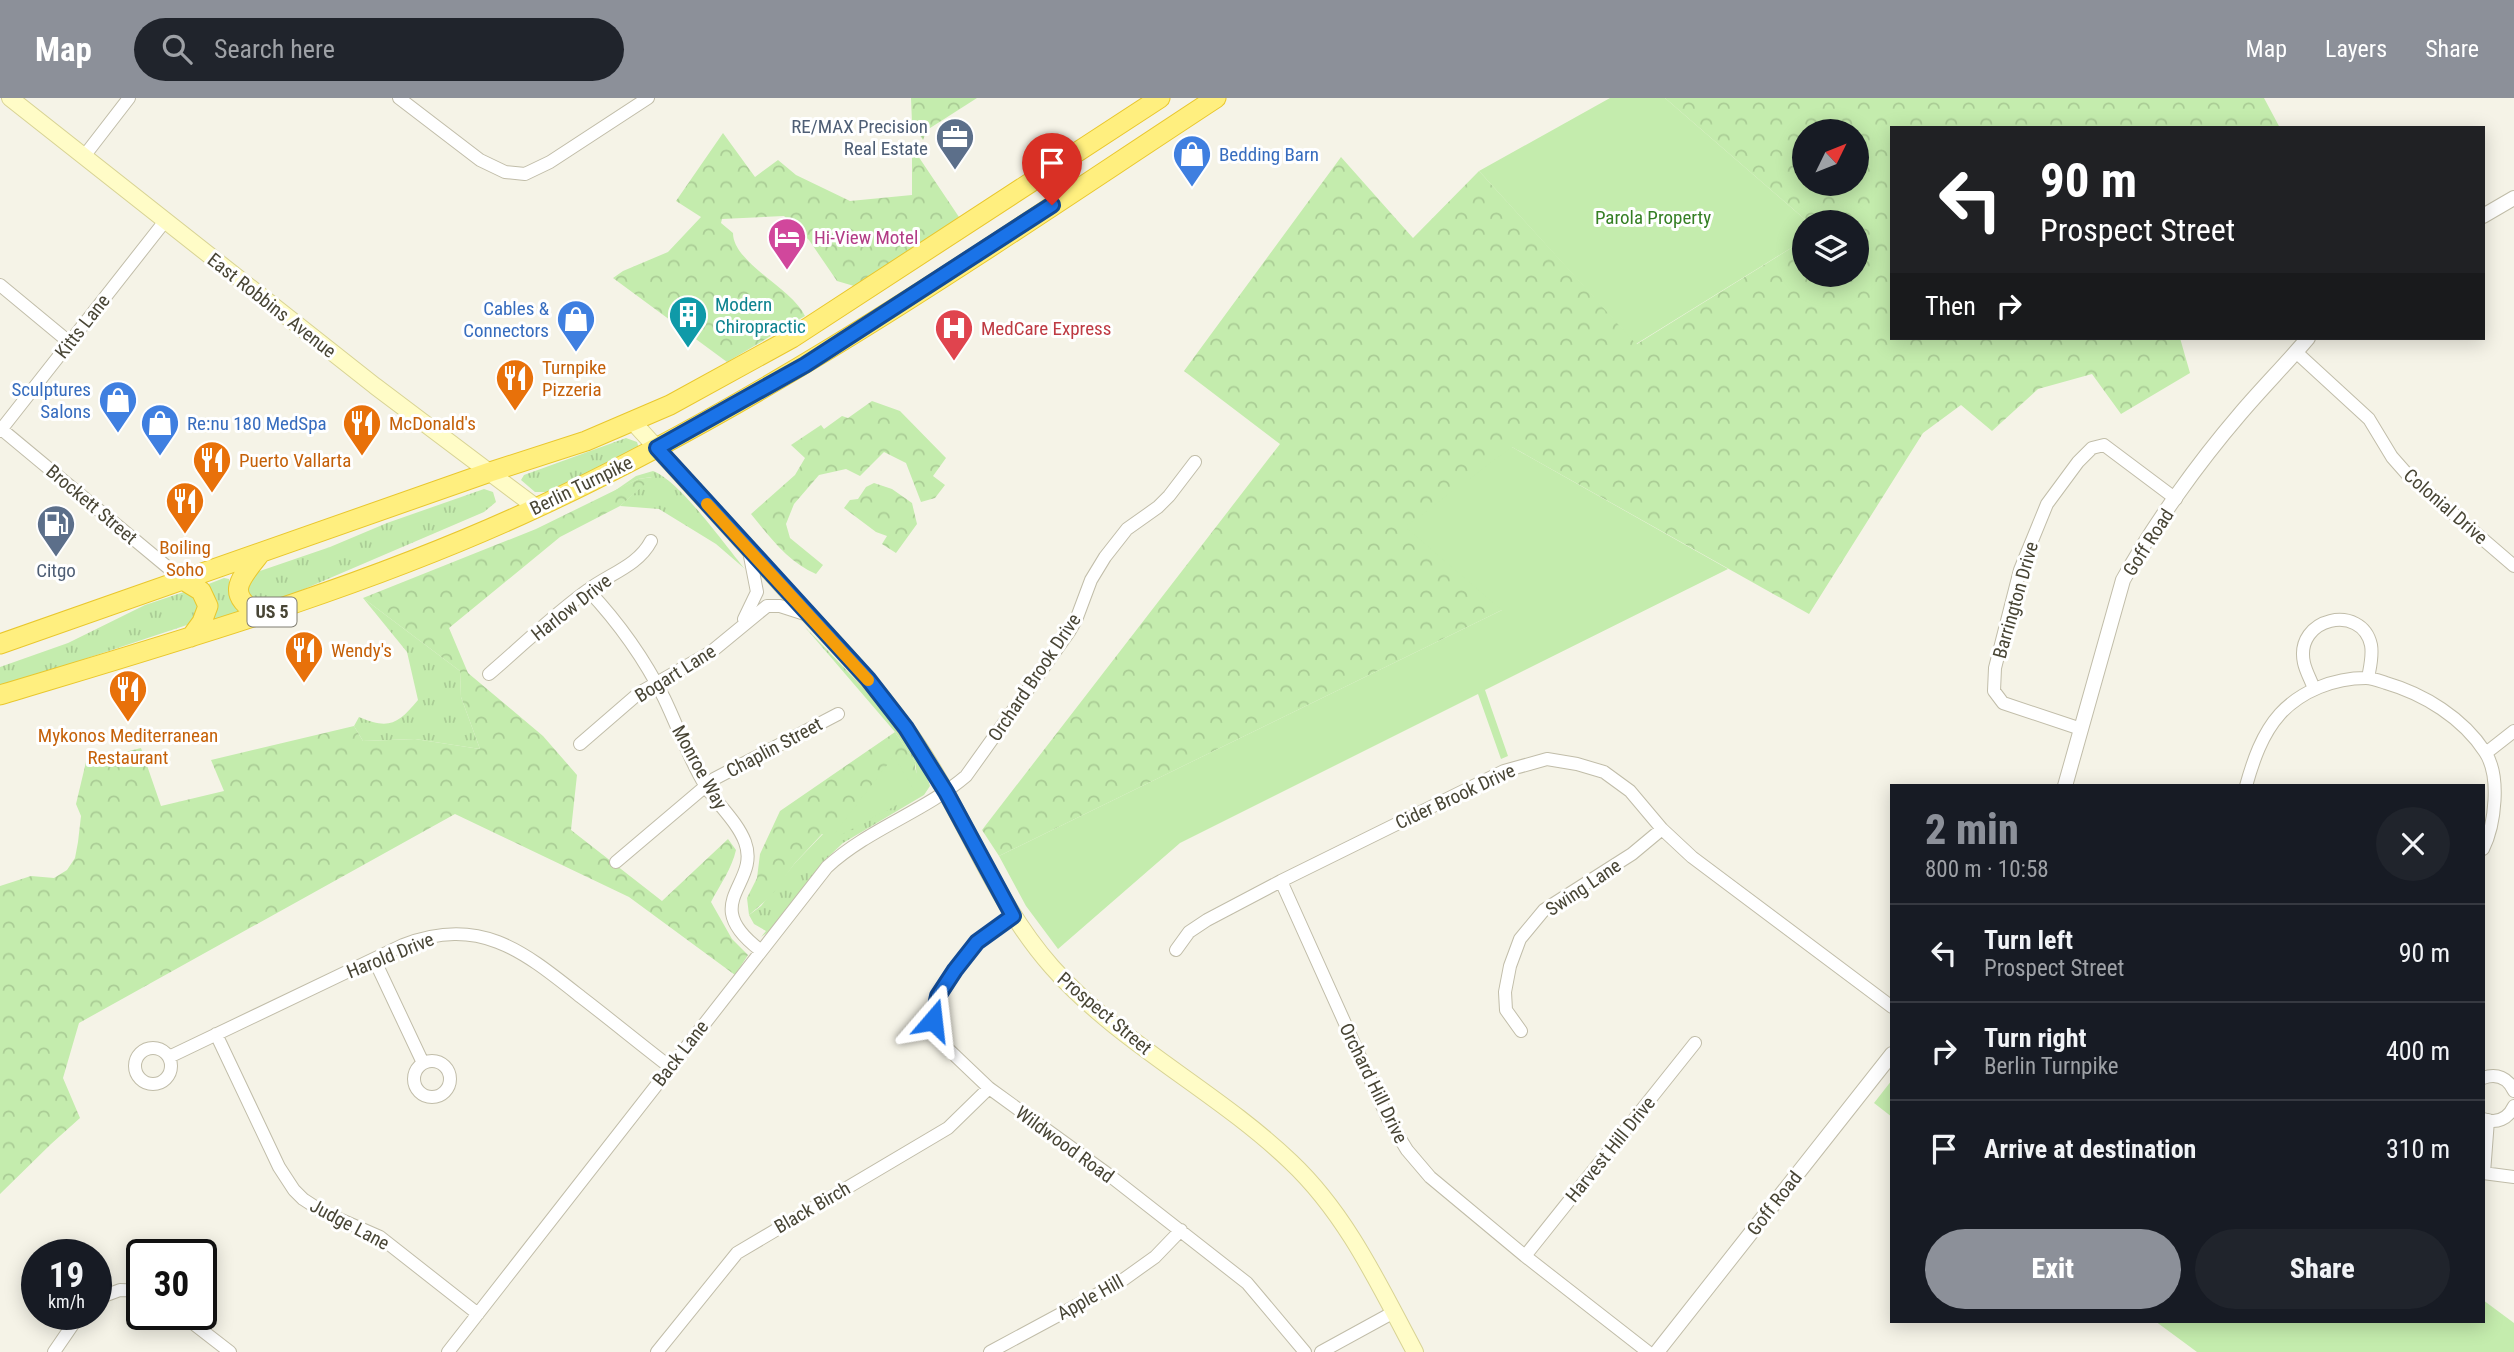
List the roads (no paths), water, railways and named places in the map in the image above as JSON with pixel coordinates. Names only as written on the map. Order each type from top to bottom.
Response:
[{"type":"highway","name":"Berlin Turnpike","points":[[0,644],[490,472],[586,441],[633,422],[696,392],[792,338],[1160,98]]},
{"type":"highway","name":"Berlin Turnpike","points":[[0,695],[261,615],[349,585],[537,508],[657,448],[805,365],[1216,98]]},
{"type":"highway","points":[[969,222],[987,248]]},
{"type":"highway","points":[[260,553],[238,583],[238,593],[248,608],[261,615]]},
{"type":"highway","points":[[183,580],[201,591],[208,606],[202,622],[191,637]]},
{"type":"highway","points":[[0,657],[26,635]]},
{"type":"main road","name":"East Robbins Avenue","points":[[10,98],[378,389],[537,508]]},
{"type":"main road","name":"Prospect Street","points":[[633,422],[868,679],[900,720],[946,792],[1013,916],[1051,966],[1092,1006],[1259,1135],[1307,1178],[1353,1238],[1415,1352]]},
{"type":"street","points":[[85,155],[129,98]]},
{"type":"street","points":[[399,98],[480,160],[505,172],[525,174],[550,162],[648,98]]},
{"type":"street","points":[[2485,215],[2514,198]]},
{"type":"street","name":"Kitts Lane","points":[[1,430],[165,221]]},
{"type":"street","points":[[0,285],[69,342]]},
{"type":"street","name":"Goff Road","points":[[2066,784],[2123,580],[2138,553],[2239,415],[2306,340]]},
{"type":"street","name":"Colonial Drive","points":[[2296,352],[2369,419],[2392,457],[2407,474],[2514,566]]},
{"type":"street","name":"Brockett Street","points":[[1,430],[183,580]]},
{"type":"street","name":"Barrington Drive","points":[[2081,729],[2003,703],[1994,691],[1995,668],[2020,570],[2030,544],[2047,504],[2078,462],[2092,448],[2104,445],[2176,499]]},
{"type":"street","name":"Orchard Brook Drive","points":[[946,792],[974,765],[1069,632],[1104,557],[1127,529],[1169,496],[1195,463]]},
{"type":"street","name":"Harlow Drive","points":[[489,674],[588,590],[633,562],[651,541]]},
{"type":"street","name":"Bogart Lane","points":[[739,629],[757,592],[749,549]]},
{"type":"street","name":"Monroe Way","points":[[588,590],[626,635],[655,682],[705,785],[745,842],[748,859],[732,898],[732,913],[738,930],[760,950]]},
{"type":"street","name":"Bogart Lane","points":[[580,744],[639,693],[711,652],[767,606],[780,606],[810,616]]},
{"type":"street","points":[[2314,688],[2304,662],[2307,640],[2314,628],[2332,619],[2346,620],[2366,634],[2371,654],[2368,678]]},
{"type":"street","points":[[2247,784],[2264,737],[2279,715],[2294,700],[2314,688],[2339,681],[2368,678],[2428,699],[2456,720],[2486,753],[2492,774],[2494,816],[2491,834],[2485,845]]},
{"type":"street","name":"Chaplin Street","points":[[616,862],[705,785],[838,714]]},
{"type":"street","points":[[2486,753],[2514,731]]},
{"type":"street","name":"Cider Brook Drive","points":[[1176,950],[1189,932],[1207,920],[1280,881],[1504,771],[1547,759],[1604,772],[1630,790],[1662,829],[1692,857],[1890,1006]]},
{"type":"street","name":"Back Lane","points":[[448,1352],[815,880],[839,856],[863,839],[946,792]]},
{"type":"street","name":"Swing Lane","points":[[1521,1031],[1506,1010],[1504,992],[1520,939],[1544,910],[1632,854],[1662,829]]},
{"type":"street","name":"Orchard Hill Drive","points":[[1280,881],[1388,1119],[1407,1150],[1430,1177],[1525,1256],[1648,1352]]},
{"type":"street","name":"Wildwood Road","points":[[1013,916],[977,942],[938,996],[933,1020],[947,1048],[989,1088],[1181,1230],[1247,1283],[1305,1352]]},
{"type":"street","name":"Harold Drive","points":[[169,1057],[415,940],[443,934],[470,934],[508,944],[544,968],[670,1067]]},
{"type":"street","points":[[374,959],[423,1063]]},
{"type":"street","name":"Judge Lane","points":[[216,1034],[279,1167],[294,1190],[323,1212],[380,1237],[478,1314]]},
{"type":"street","name":"Harvest Hill Drive","points":[[1525,1256],[1695,1043]]},
{"type":"street","name":"Goff Road","points":[[1657,1352],[1890,1057]]},
{"type":"street","points":[[2485,1078],[2504,1078],[2514,1091]]},
{"type":"street","name":"Black Birch","points":[[657,1352],[737,1253],[948,1128],[989,1088]]},
{"type":"street","points":[[2485,1146],[2486,1119],[2502,1119],[2514,1106]]},
{"type":"street","points":[[2485,1173],[2514,1177]]},
{"type":"street","name":"Apple Hill","points":[[990,1352],[1120,1282],[1155,1257],[1181,1230]]},
{"type":"street","points":[[1321,1352],[1394,1312]]},
{"type":"street","points":[[54,1352],[69,1330]]},
{"type":"street","points":[[202,1330],[230,1352]]},
{"type":"place","name":"RE/MAX Precision Real Estate","points":[[955,171]]},
{"type":"place","name":"Bedding Barn","points":[[1192,188]]},
{"type":"place","name":"Hi-View Motel","points":[[787,271]]},
{"type":"place","name":"Modern Chiropractic","points":[[688,349]]},
{"type":"place","name":"Cables & Connectors","points":[[576,353]]},
{"type":"place","name":"MedCare Express","points":[[954,362]]},
{"type":"place","name":"Turnpike Pizzeria","points":[[515,412]]},
{"type":"place","name":"Sculptures Salons","points":[[118,434]]},
{"type":"place","name":"Re:nu 180 MedSpa","points":[[160,457]]},
{"type":"place","name":"McDonald's","points":[[362,457]]},
{"type":"place","name":"Puerto Vallarta","points":[[212,494]]},
{"type":"place","name":"Boiling Soho","points":[[185,535]]},
{"type":"place","name":"Citgo","points":[[56,558]]},
{"type":"place","name":"Wendy's","points":[[304,684]]},
{"type":"place","name":"Mykonos Mediterranean Restaurant","points":[[128,723]]},
{"type":"park label","name":"Parola Property","points":[[1653,217]]}]
